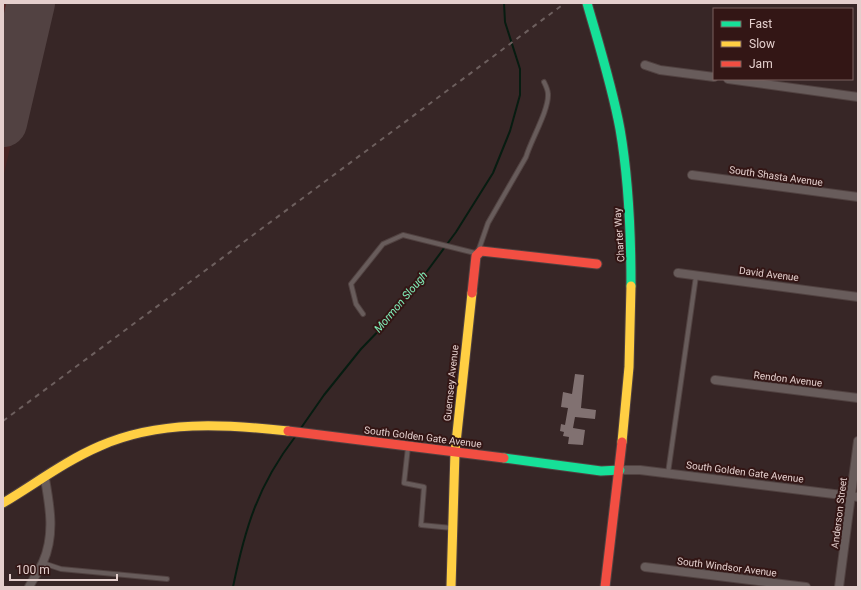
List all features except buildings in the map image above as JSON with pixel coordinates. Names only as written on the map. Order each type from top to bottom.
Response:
[{"type":"street","name":"Charter Way","points":[[588,3],[604,62],[623,147],[632,248],[632,310],[620,470],[604,587]]},
{"type":"street","points":[[645,65],[660,70],[713,77]]},
{"type":"street","points":[[735,80],[858,97]]},
{"type":"street","name":"South Shasta Avenue","points":[[692,175],[858,197]]},
{"type":"street","points":[[478,253],[486,251],[597,264]]},
{"type":"street","name":"Guernsey Avenue","points":[[451,587],[455,452],[473,276],[478,253]]},
{"type":"street","name":"David Avenue","points":[[678,273],[858,297]]},
{"type":"street","name":"Rendon Avenue","points":[[715,380],[858,398]]},
{"type":"street","name":"South Golden Gate Avenue","points":[[3,503],[45,479],[84,453],[105,443],[134,434],[184,426],[272,429],[601,471],[640,470],[854,497]]},
{"type":"street","name":"Anderson Street","points":[[839,587],[854,497],[858,441]]},
{"type":"street","points":[[29,587],[48,548],[51,531],[50,509],[45,479]]},
{"type":"street","name":"South Windsor Avenue","points":[[645,567],[806,587]]},
{"type":"lane","points":[[363,314],[356,304],[350,284],[384,244],[403,235],[431,240],[455,249],[478,253],[488,224],[526,158],[548,95],[544,82]]},
{"type":"lane","points":[[668,474],[696,276]]},
{"type":"lane","points":[[408,446],[404,483],[424,487],[421,525],[452,528]]},
{"type":"lane","points":[[42,563],[61,569],[168,579]]},
{"type":"shaded area","points":[[3,3],[19,3],[3,71]]},
{"type":"shaded area","points":[[19,3],[44,3],[3,178],[3,71]]},
{"type":"waterway","name":"Mormon Slough","points":[[301,428],[324,395],[361,349],[387,322],[425,274],[456,232],[493,173],[510,131],[520,95],[520,69],[505,22],[504,3]]},
{"type":"waterway","name":"Mormon Slough","points":[[233,587],[248,526],[262,490],[271,472],[295,437]]},
{"type":"runway","points":[[3,123],[31,3]]},
{"type":"railway","points":[[3,421],[565,3]]},
{"type":"traffic: fast","points":[[587,3],[605,66],[620,129],[626,168],[629,208],[631,286]]},
{"type":"traffic: fast","points":[[504,458],[601,471],[620,470]]},
{"type":"traffic: slow","points":[[622,442],[629,367],[631,286]]},
{"type":"traffic: slow","points":[[451,587],[455,452],[472,293]]},
{"type":"traffic: slow","points":[[3,503],[87,452],[122,438],[145,432],[192,426],[240,427],[288,431]]},
{"type":"traffic: jam","points":[[472,293],[476,256],[481,251],[597,264]]},
{"type":"traffic: jam","points":[[288,431],[504,458]]},
{"type":"traffic: jam","points":[[605,587],[622,442]]}]
